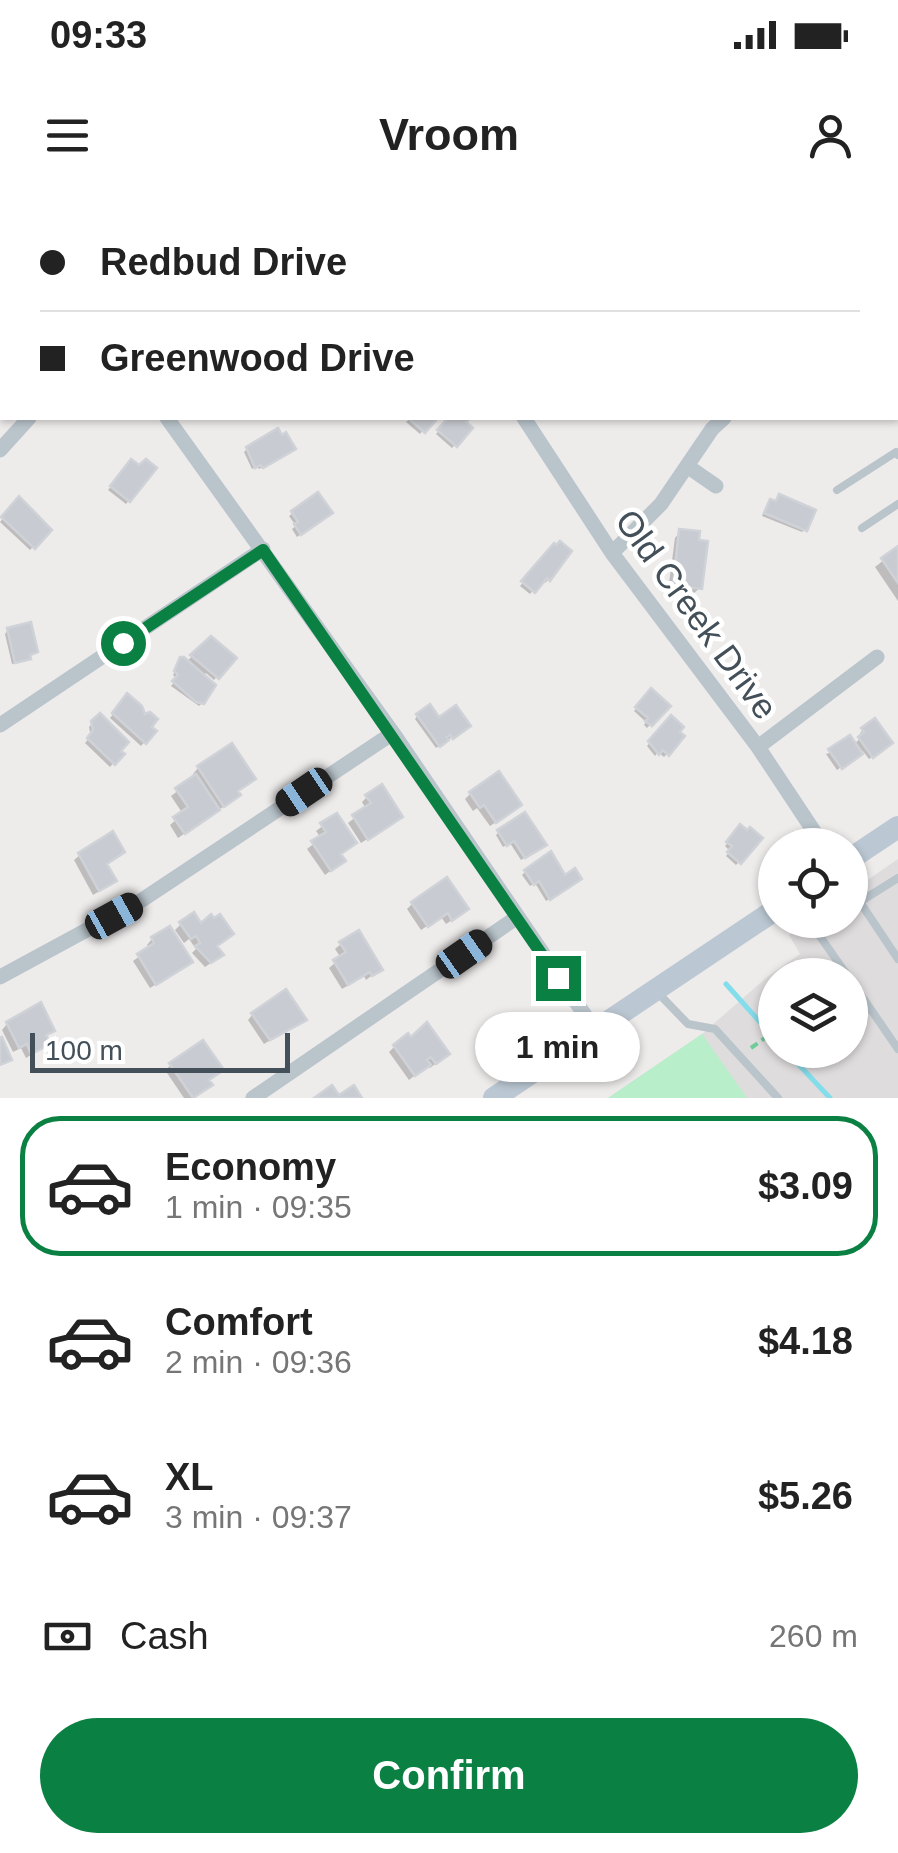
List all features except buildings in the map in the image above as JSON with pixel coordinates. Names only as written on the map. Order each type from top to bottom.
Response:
[{"type":"street","points":[[0,450],[27,420]]},
{"type":"street","points":[[168,420],[392,733],[595,1030]]},
{"type":"street","name":"Old Creek Drive","points":[[525,420],[612,554],[758,747],[812,828]]},
{"type":"street","points":[[612,554],[661,504],[722,420]]},
{"type":"street","points":[[687,466],[716,486]]},
{"type":"street","points":[[0,725],[263,550]]},
{"type":"street","points":[[758,747],[877,657]]},
{"type":"street","points":[[0,977],[142,900],[392,733]]},
{"type":"street","points":[[868,847],[898,827]]},
{"type":"street","points":[[253,1098],[516,918]]},
{"type":"street","points":[[494,1098],[758,921]]},
{"type":"lane","points":[[837,490],[896,452],[898,455]]},
{"type":"lane","points":[[862,528],[898,504]]},
{"type":"lane","points":[[868,897],[898,878]]},
{"type":"lane","points":[[868,914],[898,959]]},
{"type":"lane","points":[[655,990],[688,1024],[715,1030],[778,1098]]},
{"type":"lane","points":[[868,1006],[898,1049]]},
{"type":"path","points":[[750,1048],[758,1042]]},
{"type":"shaded area","points":[[898,859],[898,1098],[608,1098],[702,1034],[758,985],[758,1068],[868,1068],[868,958],[794,958],[800,954],[791,938],[868,938],[868,880]]},
{"type":"green space","points":[[702,1034],[747,1098],[608,1098]]},
{"type":"waterway","points":[[726,984],[758,1020]]},
{"type":"waterway","points":[[802,1068],[830,1098]]},
{"type":"route","points":[[123,643],[263,550],[558,978]]}]
